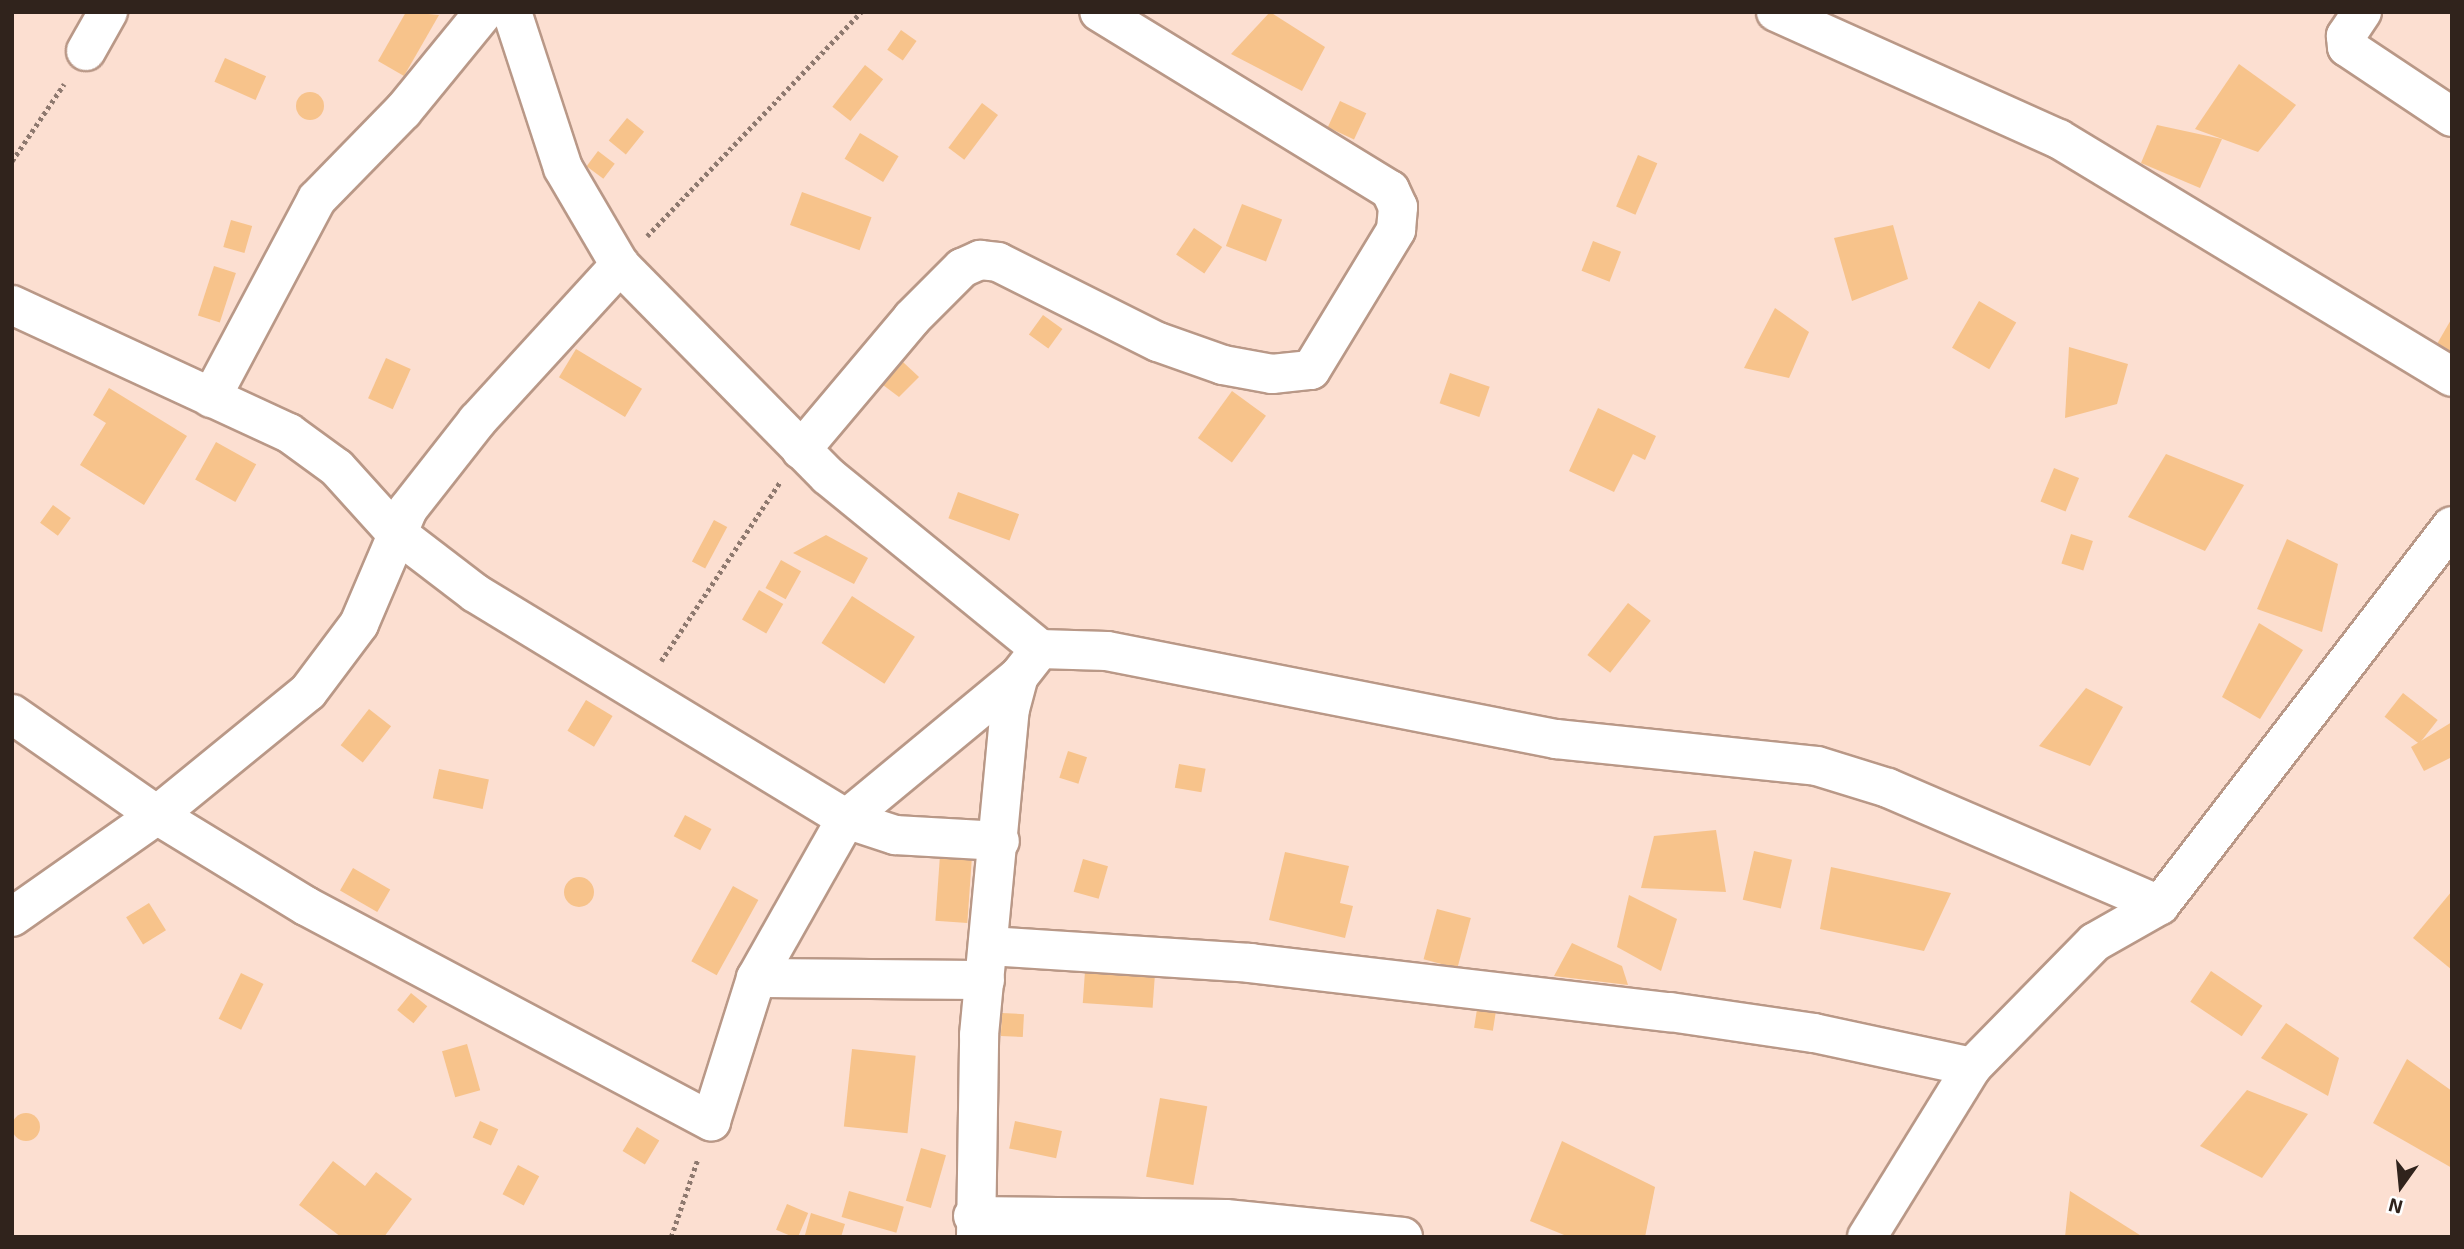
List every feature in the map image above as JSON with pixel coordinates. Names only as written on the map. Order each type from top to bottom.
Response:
[{"type":"street","points":[[86,51],[107,12]]},
{"type":"street","points":[[211,398],[317,199],[404,111],[484,12]]},
{"type":"street","points":[[512,12],[563,168],[620,265],[802,450],[1029,663]]},
{"type":"street","points":[[802,450],[912,318],[962,268],[980,260],[998,262],[1158,342],[1223,365],[1272,374],[1311,370],[1395,230],[1398,207],[1390,190],[1100,12]]},
{"type":"street","points":[[1776,12],[2059,139],[2452,377]]},
{"type":"street","points":[[2362,12],[2346,36],[2347,47],[2452,117]]},
{"type":"street","points":[[12,917],[157,815],[308,692],[334,662],[359,624],[394,531],[477,421],[620,265]]},
{"type":"street","points":[[12,305],[289,433],[337,468],[394,531],[475,593],[846,819],[895,835],[1000,841]]},
{"type":"street","points":[[1867,1237],[1972,1068],[2095,942],[2160,905],[2452,526]]},
{"type":"street","points":[[12,715],[157,815],[306,906],[710,1121],[756,978],[846,819],[1029,663],[1107,651],[1556,739],[1817,766],[1888,788],[2160,905]]},
{"type":"street","points":[[1029,663],[1010,709],[987,963],[975,1226],[1226,1219],[1403,1237]]},
{"type":"street","points":[[756,978],[987,963],[1250,962],[1656,1010],[1814,1033],[1972,1068]]},
{"type":"path","points":[[620,265],[861,12]]},
{"type":"path","points":[[12,161],[86,51]]},
{"type":"path","points":[[639,694],[802,450]]},
{"type":"path","points":[[671,1237],[710,1121]]},
{"type":"building","points":[[406,12],[439,15],[404,76],[378,61]]},
{"type":"building","points":[[1270,12],[1325,47],[1302,91],[1231,54]]},
{"type":"building","points":[[901,30],[917,41],[903,61],[887,50]]},
{"type":"building","points":[[225,58],[266,76],[256,100],[214,82]]},
{"type":"building","points":[[2239,64],[2296,105],[2258,152],[2195,129]]},
{"type":"building","points":[[865,65],[883,79],[850,121],[832,107]]},
{"type":"building","points":[[310,92],[320,96],[324,106],[320,116],[310,120],[300,116],[296,106],[300,96]]},
{"type":"building","points":[[1340,101],[1366,113],[1354,140],[1328,127]]},
{"type":"building","points":[[982,103],[998,115],[964,160],[948,148]]},
{"type":"building","points":[[627,118],[644,132],[626,154],[609,141]]},
{"type":"building","points":[[2157,125],[2222,139],[2200,188],[2141,163]]},
{"type":"building","points":[[860,133],[899,156],[883,182],[845,159]]},
{"type":"building","points":[[598,151],[615,164],[603,179],[587,166]]},
{"type":"building","points":[[1638,155],[1657,163],[1635,215],[1616,207]]},
{"type":"building","points":[[802,192],[872,217],[860,250],[790,225]]},
{"type":"building","points":[[1242,204],[1282,219],[1266,261],[1226,246]]},
{"type":"building","points":[[231,220],[252,226],[244,253],[223,247]]},
{"type":"building","points":[[1893,225],[1908,279],[1852,301],[1834,238]]},
{"type":"building","points":[[1194,228],[1222,247],[1204,274],[1176,255]]},
{"type":"building","points":[[1593,241],[1621,252],[1610,282],[1582,271]]},
{"type":"building","points":[[214,266],[236,273],[220,323],[198,315]]},
{"type":"building","points":[[1979,301],[2016,322],[1989,369],[1952,348]]},
{"type":"building","points":[[1775,308],[1809,332],[1789,378],[1744,368]]},
{"type":"building","points":[[1043,315],[1062,329],[1048,349],[1029,334]]},
{"type":"building","points":[[2452,318],[2452,353],[2437,344]]},
{"type":"building","points":[[2069,347],[2128,364],[2117,404],[2065,418]]},
{"type":"building","points":[[576,349],[642,389],[625,417],[559,377]]},
{"type":"building","points":[[386,358],[411,369],[393,409],[368,398]]},
{"type":"building","points":[[903,362],[919,377],[899,397],[883,385]]},
{"type":"building","points":[[1450,373],[1490,387],[1479,417],[1440,403]]},
{"type":"building","points":[[109,388],[187,436],[144,505],[80,465],[106,423],[93,415]]},
{"type":"building","points":[[1232,391],[1266,416],[1232,463],[1198,438]]},
{"type":"building","points":[[1598,408],[1656,436],[1645,460],[1633,454],[1614,492],[1569,471]]},
{"type":"building","points":[[216,442],[256,464],[235,502],[195,480]]},
{"type":"building","points":[[2166,454],[2244,485],[2205,551],[2128,517]]},
{"type":"building","points":[[2054,468],[2079,478],[2066,511],[2041,501]]},
{"type":"building","points":[[958,492],[1019,514],[1010,541],[948,518]]},
{"type":"building","points":[[53,505],[71,518],[58,536],[40,523]]},
{"type":"building","points":[[714,520],[727,527],[705,569],[692,561]]},
{"type":"building","points":[[2071,534],[2093,541],[2083,571],[2061,563]]},
{"type":"building","points":[[826,535],[868,558],[854,584],[793,553]]},
{"type":"building","points":[[2287,539],[2338,564],[2322,632],[2257,609]]},
{"type":"building","points":[[781,560],[801,571],[786,599],[765,588]]},
{"type":"building","points":[[759,590],[783,604],[766,633],[742,619]]},
{"type":"building","points":[[852,596],[915,637],[884,684],[822,643]]},
{"type":"building","points":[[1628,603],[1651,621],[1610,673],[1587,655]]},
{"type":"building","points":[[2259,623],[2303,650],[2260,719],[2222,697]]},
{"type":"building","points":[[2086,688],[2123,707],[2090,766],[2039,746]]},
{"type":"building","points":[[2403,693],[2438,720],[2419,744],[2385,717]]},
{"type":"building","points":[[586,700],[613,716],[594,747],[567,731]]},
{"type":"building","points":[[369,709],[391,726],[363,762],[341,745]]},
{"type":"building","points":[[2452,722],[2452,757],[2424,771],[2411,747]]},
{"type":"building","points":[[1068,751],[1087,757],[1078,784],[1059,778]]},
{"type":"building","points":[[1179,764],[1206,769],[1201,792],[1175,788]]},
{"type":"building","points":[[439,769],[489,780],[483,809],[433,798]]},
{"type":"building","points":[[685,815],[711,829],[700,850],[674,836]]},
{"type":"building","points":[[1716,830],[1726,892],[1641,888],[1654,836]]},
{"type":"building","points":[[1754,851],[1792,860],[1781,908],[1743,900]]},
{"type":"building","points":[[1285,852],[1349,866],[1340,903],[1353,906],[1345,938],[1269,920]]},
{"type":"building","points":[[940,855],[972,857],[967,923],[935,921]]},
{"type":"building","points":[[1083,859],[1108,866],[1099,899],[1074,892]]},
{"type":"building","points":[[1831,867],[1951,893],[1924,951],[1820,929]]},
{"type":"building","points":[[353,868],[390,890],[377,912],[340,891]]},
{"type":"building","points":[[579,877],[585,878],[593,886],[593,898],[585,906],[579,907],[573,906],[565,898],[564,892],[565,886],[573,878]]},
{"type":"building","points":[[733,886],[758,900],[717,975],[691,961]]},
{"type":"building","points":[[2452,891],[2452,970],[2413,938]]},
{"type":"building","points":[[1629,895],[1677,919],[1661,971],[1617,947]]},
{"type":"building","points":[[149,903],[166,930],[143,944],[126,917]]},
{"type":"building","points":[[1437,909],[1471,918],[1457,968],[1424,959]]},
{"type":"building","points":[[1572,943],[1622,966],[1628,985],[1554,976]]},
{"type":"building","points":[[1085,971],[1155,976],[1153,1008],[1083,1003]]},
{"type":"building","points":[[2211,971],[2262,1006],[2242,1036],[2190,1002]]},
{"type":"building","points":[[241,973],[263,984],[241,1030],[219,1019]]},
{"type":"building","points":[[411,993],[427,1006],[413,1023],[397,1010]]},
{"type":"building","points":[[1478,1003],[1497,1006],[1493,1031],[1474,1028]]},
{"type":"building","points":[[1002,1013],[1024,1014],[1023,1037],[1001,1036]]},
{"type":"building","points":[[2286,1023],[2339,1058],[2328,1096],[2261,1058]]},
{"type":"building","points":[[467,1044],[480,1090],[455,1097],[442,1051]]},
{"type":"building","points":[[852,1049],[916,1056],[907,1133],[844,1127]]},
{"type":"building","points":[[2407,1059],[2452,1091],[2452,1168],[2373,1123]]},
{"type":"building","points":[[2247,1090],[2308,1114],[2262,1178],[2200,1146]]},
{"type":"building","points":[[1160,1098],[1207,1106],[1193,1185],[1146,1177]]},
{"type":"building","points":[[26,1113],[36,1117],[40,1127],[36,1137],[26,1141],[16,1137],[12,1127],[16,1117]]},
{"type":"building","points":[[480,1121],[498,1129],[491,1146],[473,1137]]},
{"type":"building","points":[[1015,1121],[1062,1131],[1056,1158],[1009,1148]]},
{"type":"building","points":[[637,1127],[659,1140],[645,1164],[623,1151]]},
{"type":"building","points":[[1562,1141],[1655,1187],[1645,1237],[1569,1237],[1530,1221]]},
{"type":"building","points":[[921,1148],[946,1155],[931,1208],[906,1201]]},
{"type":"building","points":[[333,1161],[365,1186],[376,1172],[412,1199],[384,1237],[341,1237],[299,1205]]},
{"type":"building","points":[[518,1165],[539,1176],[524,1205],[503,1194]]},
{"type":"building","points":[[849,1191],[904,1207],[896,1233],[842,1217]]},
{"type":"building","points":[[2070,1191],[2143,1237],[2065,1237]]},
{"type":"building","points":[[787,1204],[808,1213],[798,1237],[776,1230]]},
{"type":"building","points":[[811,1213],[845,1224],[841,1237],[805,1235]]}]
